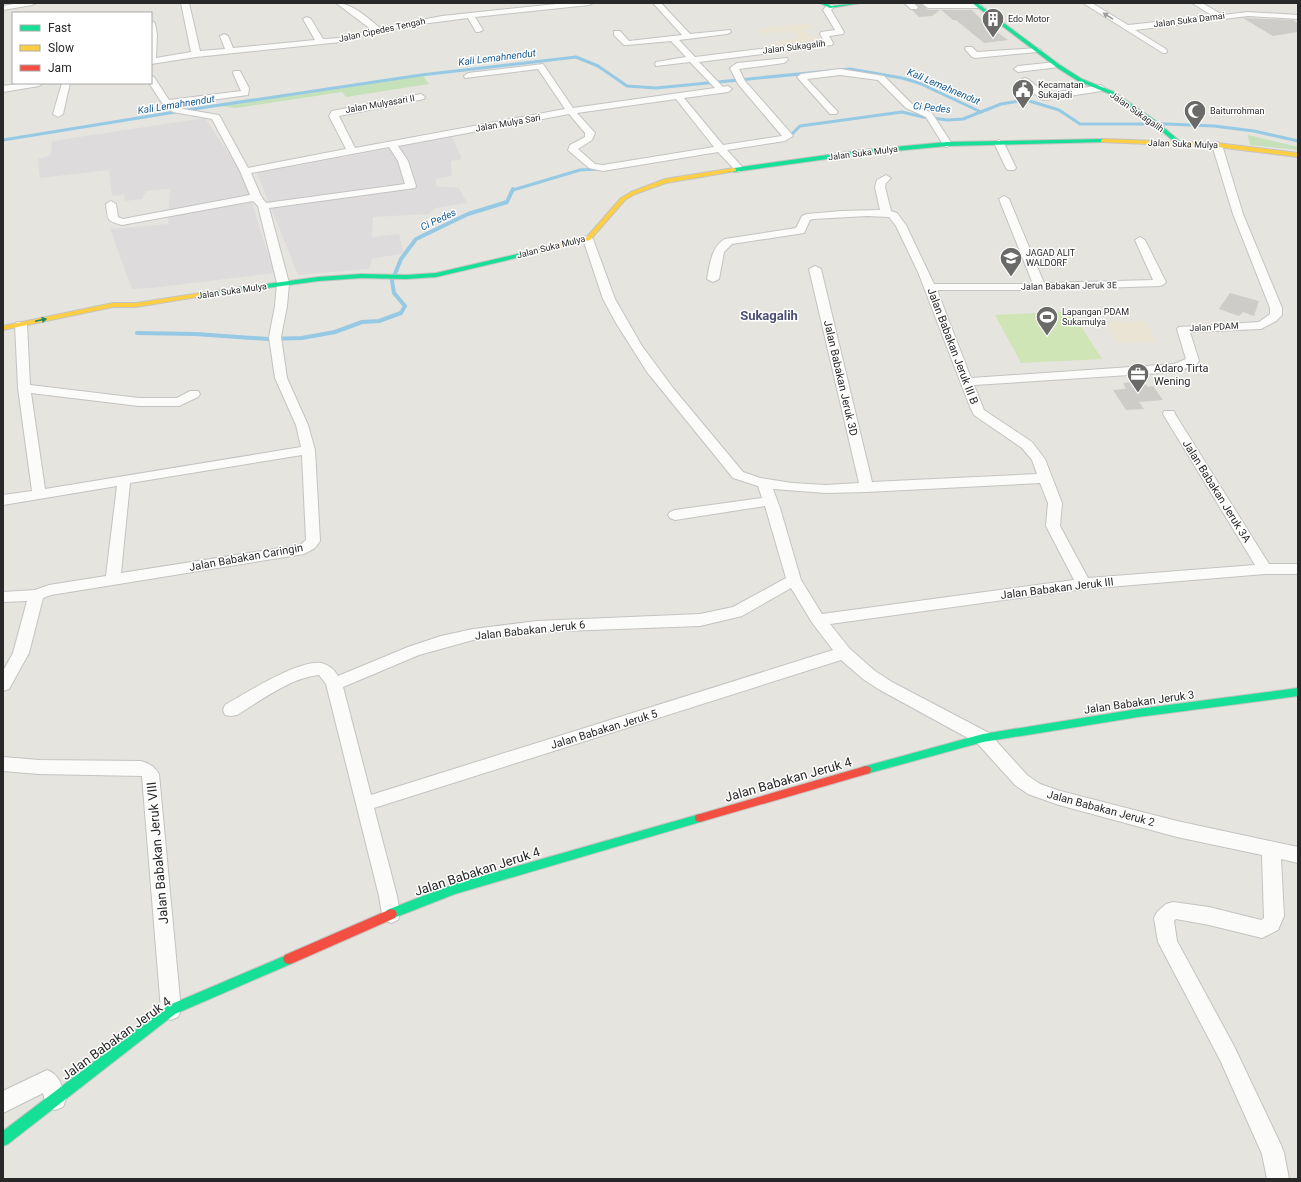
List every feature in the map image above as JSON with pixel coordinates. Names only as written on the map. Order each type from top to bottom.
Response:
[{"type":"street","points":[[3,8],[32,3]]},
{"type":"street","points":[[185,3],[196,54]]},
{"type":"street","points":[[340,3],[350,12],[358,15],[368,22],[378,31]]},
{"type":"street","points":[[505,3],[510,11]]},
{"type":"street","name":"Jalan Cipedes Tengah","points":[[152,61],[229,50],[341,40],[420,21],[510,11],[550,11],[560,5],[589,3]]},
{"type":"street","points":[[657,3],[688,37]]},
{"type":"street","points":[[826,5],[860,3]]},
{"type":"street","points":[[925,3],[928,6],[976,5]]},
{"type":"street","points":[[1090,3],[1163,51]]},
{"type":"street","points":[[1196,3],[1220,16]]},
{"type":"street","name":"Jalan Sukagalih","points":[[692,59],[829,43],[830,42],[824,34],[840,31],[826,5]]},
{"type":"street","name":"Jalan Sukagalih","points":[[976,5],[1056,65],[1080,80],[1112,93],[1156,124],[1179,143]]},
{"type":"street","name":"Jalan Suka Damai","points":[[1127,28],[1255,13],[1298,17]]},
{"type":"street","points":[[470,15],[479,30]]},
{"type":"street","points":[[307,19],[320,42]]},
{"type":"street","points":[[152,25],[154,28],[152,40],[152,61]]},
{"type":"street","points":[[617,33],[628,43],[727,32]]},
{"type":"street","points":[[224,36],[229,45],[229,50]]},
{"type":"street","points":[[673,39],[717,85]]},
{"type":"street","points":[[969,49],[975,56],[1037,50]]},
{"type":"street","points":[[659,64],[692,59]]},
{"type":"street","points":[[468,76],[539,66],[571,111],[590,133],[589,138],[572,148],[596,168],[603,168],[779,139],[788,136],[741,81],[734,68],[737,66],[784,60]]},
{"type":"street","points":[[1018,69],[1056,65]]},
{"type":"street","points":[[833,112],[801,77],[840,72],[878,77],[884,80],[909,106],[931,118],[947,144]]},
{"type":"street","points":[[170,105],[245,93],[245,88],[237,73]]},
{"type":"street","points":[[152,80],[170,105],[185,112],[216,117],[245,171],[256,197],[263,206],[411,186],[403,160],[392,144]]},
{"type":"street","name":"Jalan Mulya Sari","points":[[245,171],[571,111],[678,96],[717,85],[741,81]]},
{"type":"street","points":[[1026,81],[1044,96],[1101,88]]},
{"type":"street","points":[[4,91],[35,84]]},
{"type":"street","points":[[58,114],[66,84]]},
{"type":"street","points":[[678,96],[719,148],[739,169]]},
{"type":"street","name":"Jalan Mulyasari II","points":[[352,151],[334,116],[334,113],[421,97]]},
{"type":"street","name":"Jalan Suka Mulya","points":[[3,337],[21,329],[113,305],[136,305],[282,283],[347,277],[406,278],[436,275],[588,239],[617,205],[633,193],[678,178],[739,169],[863,152],[947,144],[1108,142],[1179,143],[1217,145],[1298,155]]},
{"type":"street","points":[[998,143],[1011,168]]},
{"type":"street","name":"Jalan PDAM","points":[[966,382],[1176,368],[1193,361],[1183,329],[1261,325],[1272,319],[1276,315],[1276,308],[1238,214],[1217,145]]},
{"type":"street","points":[[713,279],[718,253],[725,243],[738,239],[800,231],[808,216],[886,213],[880,187],[881,182],[886,178]]},
{"type":"street","points":[[111,204],[113,219],[122,222],[256,197]]},
{"type":"street","points":[[1004,199],[1040,287]]},
{"type":"street","name":"Jalan Babakan Caringin","points":[[3,597],[36,595],[49,590],[304,549],[313,541],[308,450],[302,425],[281,378],[275,340],[281,306],[282,283],[263,206]]},
{"type":"street","name":"Jalan Babakan Jeruk III B","points":[[886,213],[898,218],[930,287],[979,412],[1004,428],[1026,445],[1038,460],[1055,503],[1053,526],[1084,584]]},
{"type":"street","points":[[588,239],[609,299],[658,379],[738,474],[746,478],[762,482],[795,488],[867,488],[1046,478]]},
{"type":"street","name":"Jalan Babakan Jeruk 3E","points":[[930,287],[1040,287],[1159,283],[1160,282],[1140,240]]},
{"type":"street","name":"Jalan Babakan Jeruk 3D","points":[[815,269],[867,488]]},
{"type":"street","name":"Jalan Suka Mulya","points":[[3,328],[21,329]]},
{"type":"street","points":[[21,329],[24,388],[39,494]]},
{"type":"street","points":[[24,388],[139,402],[179,402],[194,394]]},
{"type":"street","name":"Jalan Babakan Jeruk 3A","points":[[1169,414],[1265,568]]},
{"type":"street","points":[[3,500],[308,450]]},
{"type":"street","points":[[113,580],[124,480]]},
{"type":"street","name":"Jalan Babakan Jeruk 2","points":[[762,482],[770,501],[794,580],[818,620],[844,653],[868,675],[983,738],[1021,780],[1034,789],[1059,798],[1177,829],[1298,855]]},
{"type":"street","points":[[675,515],[770,501]]},
{"type":"street","name":"Jalan Babakan Jeruk III","points":[[818,620],[1084,584],[1265,568],[1298,569]]},
{"type":"street","name":"Jalan Babakan Jeruk 6","points":[[334,684],[421,648],[443,641],[495,632],[551,626],[700,620],[720,616],[737,612],[794,580]]},
{"type":"street","points":[[3,685],[21,653],[36,595]]},
{"type":"street","name":"Jalan Babakan Jeruk 5","points":[[364,804],[844,653]]},
{"type":"street","points":[[231,710],[302,672],[320,669],[327,672],[334,684],[343,714],[364,804],[388,896],[391,914]]},
{"type":"street","name":"Jalan Babakan Jeruk 3","points":[[983,738],[1138,713],[1298,692]]},
{"type":"street","name":"Jalan Babakan Jeruk 4","points":[[3,1139],[171,1010],[391,914],[461,887],[862,771],[983,738]]},
{"type":"street","name":"Jalan Babakan Jeruk VIII","points":[[3,764],[39,767],[141,768],[148,771],[150,774],[171,1010]]},
{"type":"street","points":[[1271,850],[1274,916],[1271,924],[1262,929],[1209,916],[1173,910],[1164,918],[1168,942],[1227,1053],[1273,1153],[1278,1179]]},
{"type":"street","points":[[3,1102],[47,1080],[51,1085],[55,1099]]},
{"type":"shaded area","points":[[810,23],[815,28],[804,30],[812,37],[818,36],[824,42],[776,48],[770,42],[799,38],[791,31],[763,34],[758,29]]},
{"type":"shaded area","points":[[205,118],[243,175],[274,273],[132,289],[110,229],[168,224],[170,189],[146,191],[142,199],[125,201],[124,195],[112,196],[109,170],[40,178],[38,159],[51,155],[52,141]]},
{"type":"shaded area","points":[[452,137],[462,159],[451,161],[452,176],[436,179],[436,186],[459,188],[467,203],[435,208],[429,214],[373,217],[372,237],[399,234],[404,253],[372,259],[369,269],[298,275],[257,173]]},
{"type":"shaded area","points":[[1145,321],[1157,342],[1118,343],[1106,322]]},
{"type":"green space","points":[[423,76],[429,84],[346,97],[342,92],[236,108],[221,106]]},
{"type":"green space","points":[[1248,135],[1298,147],[1298,150],[1250,145]]},
{"type":"green space","name":"Lapangan PDAM Sukamulya","points":[[1071,311],[1102,359],[1021,363],[995,315]]},
{"type":"building","points":[[915,3],[920,3],[928,10],[940,10],[932,16],[919,17],[912,10],[917,10],[919,8]]},
{"type":"building","points":[[941,10],[972,10],[983,21],[981,21],[1008,40],[984,43]]},
{"type":"building","points":[[1243,18],[1293,20],[1298,23],[1298,32],[1273,36]]},
{"type":"building","points":[[1230,293],[1259,301],[1254,316],[1243,312],[1239,316],[1219,309]]},
{"type":"building","name":"Adaro Tirta Wening","points":[[1143,381],[1148,387],[1153,386],[1163,400],[1139,402],[1144,409],[1126,410],[1113,390],[1126,389],[1123,383]]},
{"type":"waterway","name":"Kali Lemahnendut","points":[[3,140],[200,108],[421,75],[576,57],[598,66],[627,86],[656,88],[850,69],[902,78],[919,83],[981,112]]},
{"type":"waterway","name":"Ci Pedes","points":[[981,112],[1001,104],[1026,100],[1059,110],[1080,124],[1167,124],[1214,126],[1254,131],[1298,141]]},
{"type":"waterway","name":"Ci Pedes","points":[[787,139],[800,126],[902,112],[923,117],[948,120],[963,119],[981,112]]},
{"type":"waterway","name":"Ci Pedes","points":[[513,190],[580,170],[600,169]]},
{"type":"waterway","name":"Ci Pedes","points":[[137,333],[195,334],[268,339],[302,338],[335,332],[362,322],[379,321],[401,313],[405,306],[394,293],[392,281],[401,259],[416,239],[468,214],[507,202],[513,189]]},
{"type":"traffic: fast","points":[[822,3],[830,7],[859,3]]},
{"type":"traffic: fast","points":[[974,3],[1058,66],[1080,80],[1112,93],[1154,122],[1179,143]]},
{"type":"traffic: fast","points":[[734,170],[863,152],[947,144],[1103,141]]},
{"type":"traffic: fast","points":[[207,294],[318,279],[361,276],[406,277],[436,275],[539,251]]},
{"type":"traffic: fast","points":[[866,770],[983,738],[1138,713],[1298,692]]},
{"type":"traffic: fast","points":[[391,914],[454,889],[700,818]]},
{"type":"traffic: fast","points":[[3,1139],[171,1010],[289,959]]},
{"type":"traffic: slow","points":[[1103,141],[1217,145],[1298,155]]},
{"type":"traffic: slow","points":[[539,251],[588,239],[623,199],[633,193],[665,181],[734,170]]},
{"type":"traffic: slow","points":[[3,328],[113,305],[136,305],[207,294]]},
{"type":"traffic: jam","points":[[700,818],[866,770]]},
{"type":"traffic: jam","points":[[289,959],[391,914]]},
{"type":"place","name":"Edo Motor","points":[[993,38]]},
{"type":"place","name":"Kecamatan Sukajadi","points":[[1023,110]]},
{"type":"place","name":"Baiturrohman","points":[[1195,130]]},
{"type":"place","name":"JAGAD ALIT WALDORF","points":[[1011,278]]},
{"type":"place","name":"Lapangan PDAM Sukamulya","points":[[1047,336]]},
{"type":"place","name":"Adaro Tirta Wening","points":[[1138,394]]},
{"type":"district","name":"Sukagalih","points":[[769,315]]}]
